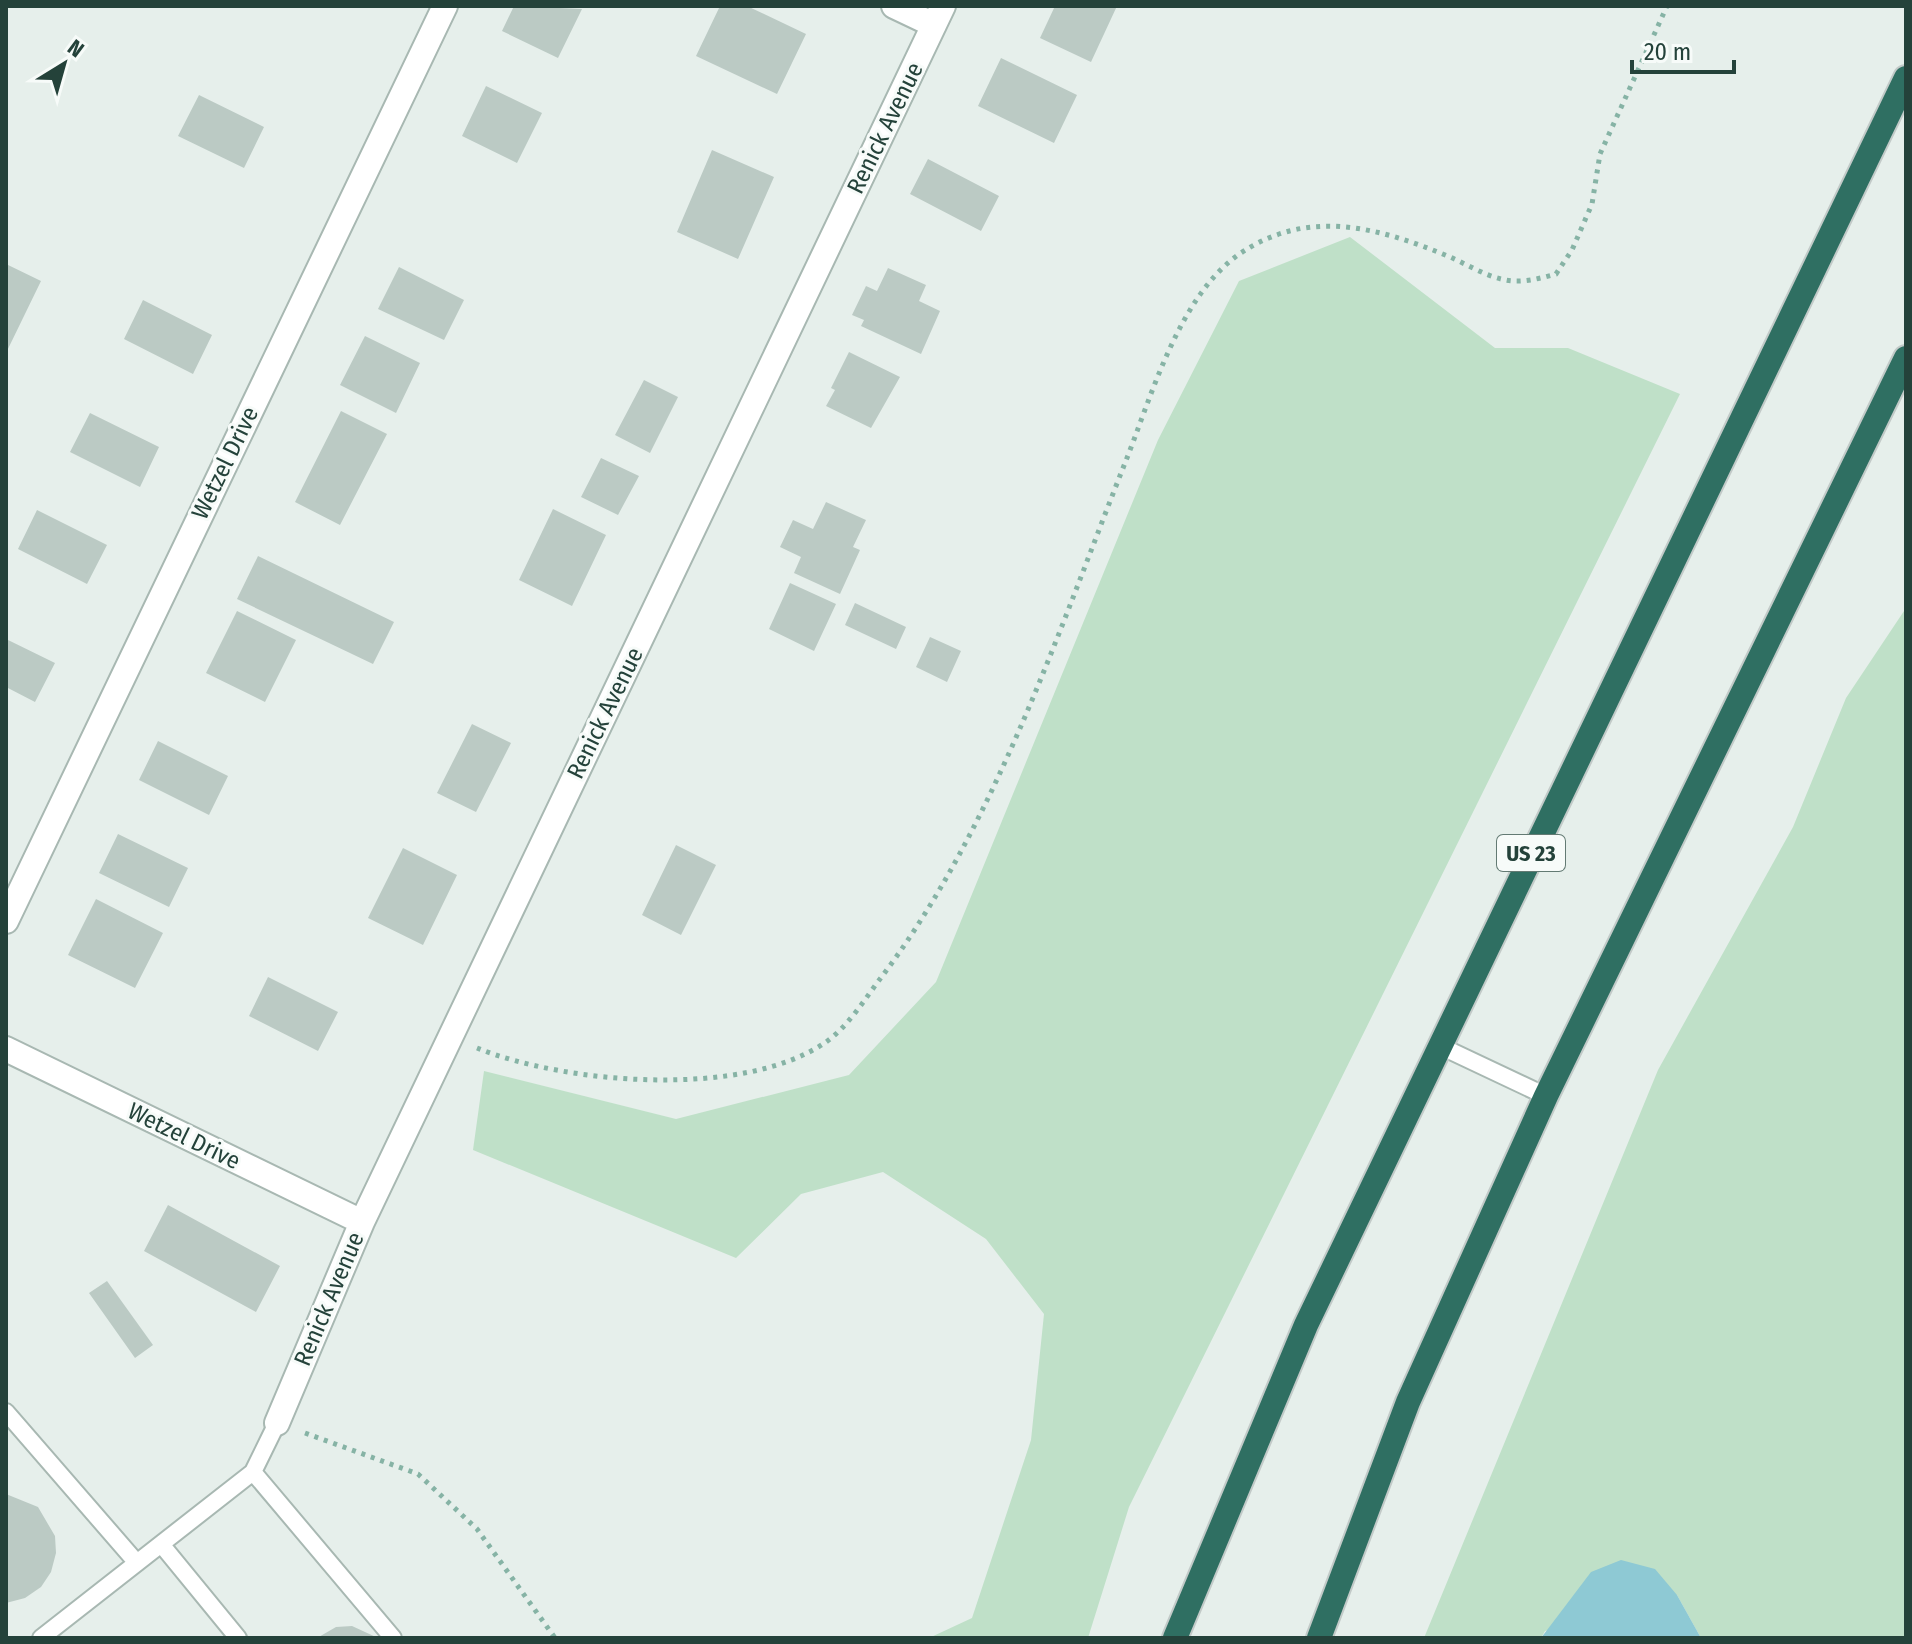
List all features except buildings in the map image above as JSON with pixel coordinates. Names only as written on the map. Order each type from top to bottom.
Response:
[{"type":"highway","name":"US 23","points":[[1175,1638],[1306,1325],[1438,1045],[1906,78]]},
{"type":"highway","points":[[1319,1638],[1408,1402],[1546,1096],[1906,358]]},
{"type":"street","name":"Wetzel Drive","points":[[6,921],[445,6]]},
{"type":"street","points":[[894,6],[939,16]]},
{"type":"street","name":"Renick Avenue","points":[[277,1423],[362,1222],[939,16]]},
{"type":"street","name":"Wetzel Drive","points":[[6,1049],[362,1222]]},
{"type":"lane","points":[[1438,1045],[1546,1096]]},
{"type":"lane","points":[[6,1412],[137,1563]]},
{"type":"lane","points":[[41,1638],[253,1472],[277,1423]]},
{"type":"lane","points":[[253,1472],[393,1638]]},
{"type":"lane","points":[[161,1544],[238,1638]]},
{"type":"path","points":[[450,1037],[517,1065],[624,1079],[704,1078],[760,1069],[796,1059],[830,1039],[920,926],[986,801],[1053,645],[1169,352],[1200,295],[1235,257],[1275,234],[1317,224],[1363,227],[1399,236],[1502,280],[1530,281],[1556,274],[1572,250],[1592,204],[1600,154],[1667,6]]},
{"type":"path","points":[[277,1423],[418,1474],[477,1529],[555,1638]]},
{"type":"green space","points":[[1350,237],[1495,348],[1568,348],[1680,394],[1129,1507],[1088,1638],[929,1638],[972,1618],[1031,1440],[1044,1314],[986,1239],[883,1172],[801,1194],[736,1258],[473,1150],[484,1071],[676,1119],[849,1075],[936,982],[1158,440],[1239,281]]},
{"type":"green space","points":[[1906,608],[1906,1638],[1701,1638],[1677,1595],[1545,1631],[1541,1638],[1424,1638],[1658,1070],[1793,827],[1846,698]]},
{"type":"water","points":[[1621,1560],[1655,1569],[1677,1595],[1701,1638],[1541,1638],[1591,1572]]}]
